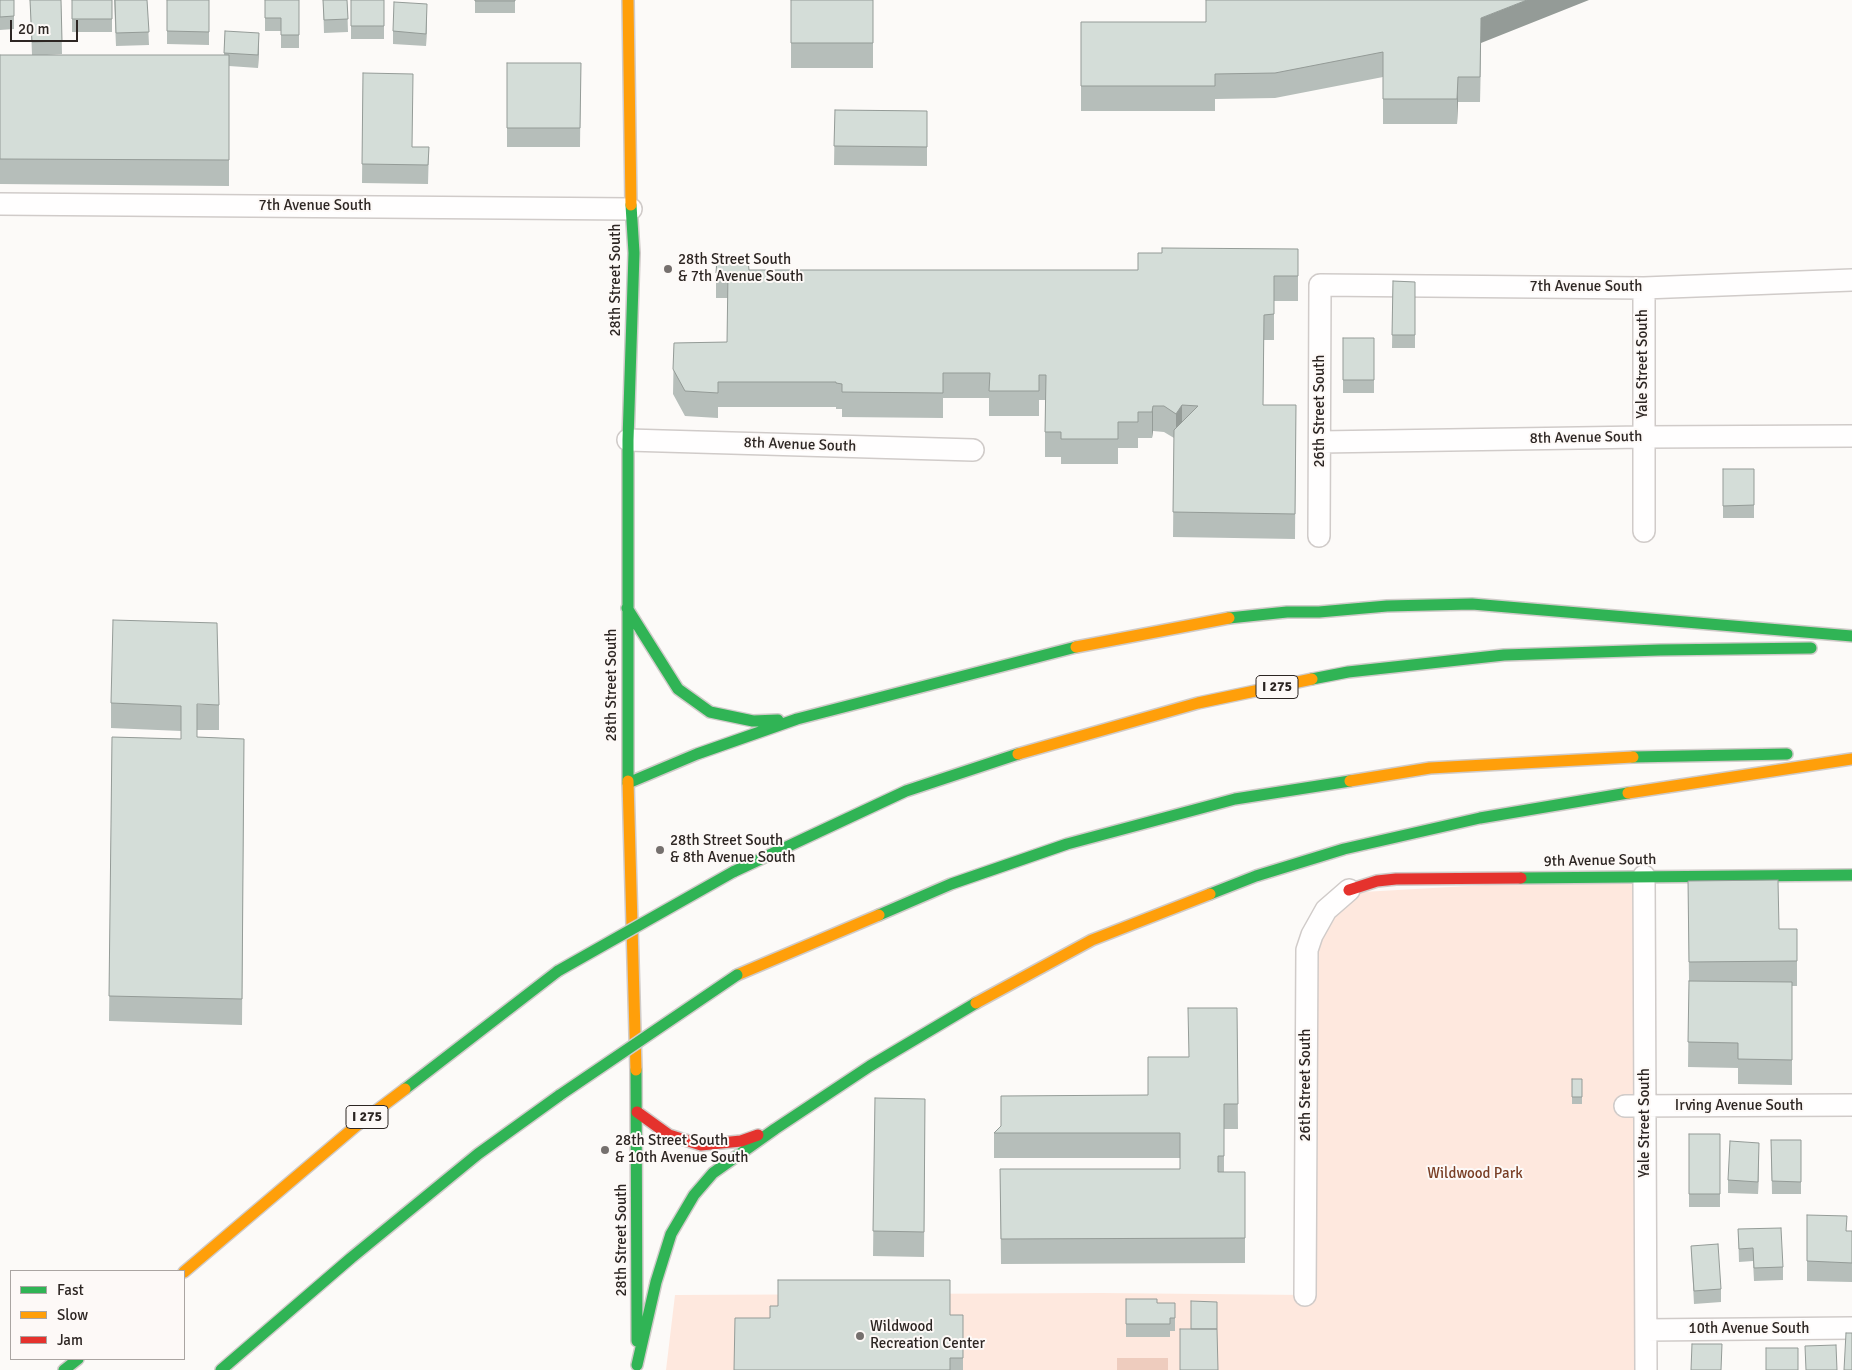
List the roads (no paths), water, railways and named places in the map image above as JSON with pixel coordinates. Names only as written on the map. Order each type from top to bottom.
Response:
[{"type":"main road","name":"28th Street South","points":[[628,0],[631,208],[634,253],[628,440],[628,783],[636,1112],[636,1367]]},
{"type":"main road","points":[[628,783],[697,754],[797,719],[1069,648],[1214,620],[1287,612],[1319,612],[1387,606],[1472,604],[1852,636]]},
{"type":"main road","points":[[627,608],[678,689],[710,712],[753,721],[797,719]]},
{"type":"main road","name":"I 275","points":[[185,1271],[356,1126],[558,971],[733,872],[906,791],[1045,746],[1198,703],[1338,674],[1504,655],[1660,650],[1823,648]]},
{"type":"main road","points":[[221,1370],[351,1258],[478,1154],[560,1095],[737,975],[951,884],[1067,844],[1235,799],[1430,768],[1628,757],[1852,752]]},
{"type":"main road","points":[[636,1367],[656,1282],[671,1234],[694,1195],[714,1172],[774,1129],[870,1066],[987,997],[1092,940],[1256,876],[1344,849],[1480,818],[1668,786],[1852,759]]},
{"type":"main road","name":"9th Avenue South","points":[[1349,890],[1377,881],[1396,879],[1852,875]]},
{"type":"main road","points":[[636,1112],[669,1136],[701,1145],[740,1141],[774,1129]]},
{"type":"main road","points":[[64,1370],[77,1360]]},
{"type":"street","name":"7th Avenue South","points":[[0,204],[631,208]]},
{"type":"street","name":"7th Avenue South","points":[[1320,285],[1644,288],[1852,280]]},
{"type":"street","name":"26th Street South","points":[[1320,285],[1320,536]]},
{"type":"street","name":"Yale Street South","points":[[1644,288],[1644,531]]},
{"type":"street","name":"8th Avenue South","points":[[1320,442],[1852,436]]},
{"type":"street","name":"8th Avenue South","points":[[628,440],[973,450]]},
{"type":"street","name":"Yale Street South","points":[[1644,876],[1635,1106],[1646,1330],[1646,1370]]},
{"type":"street","name":"26th Street South","points":[[1305,1295],[1307,950],[1312,935],[1326,910],[1349,890]]},
{"type":"street","name":"Irving Avenue South","points":[[1635,1106],[1852,1105]]},
{"type":"street","name":"10th Avenue South","points":[[1646,1330],[1852,1328]]},
{"type":"place","name":"28th Street South & 7th Avenue South","points":[[668,269]]},
{"type":"place","name":"28th Street South & 8th Avenue South","points":[[660,850]]},
{"type":"place","name":"28th Street South & 10th Avenue South","points":[[605,1150]]},
{"type":"place","name":"Wildwood Recreation Center","points":[[860,1336]]},
{"type":"park label","name":"Wildwood Park","points":[[1475,1174]]}]
